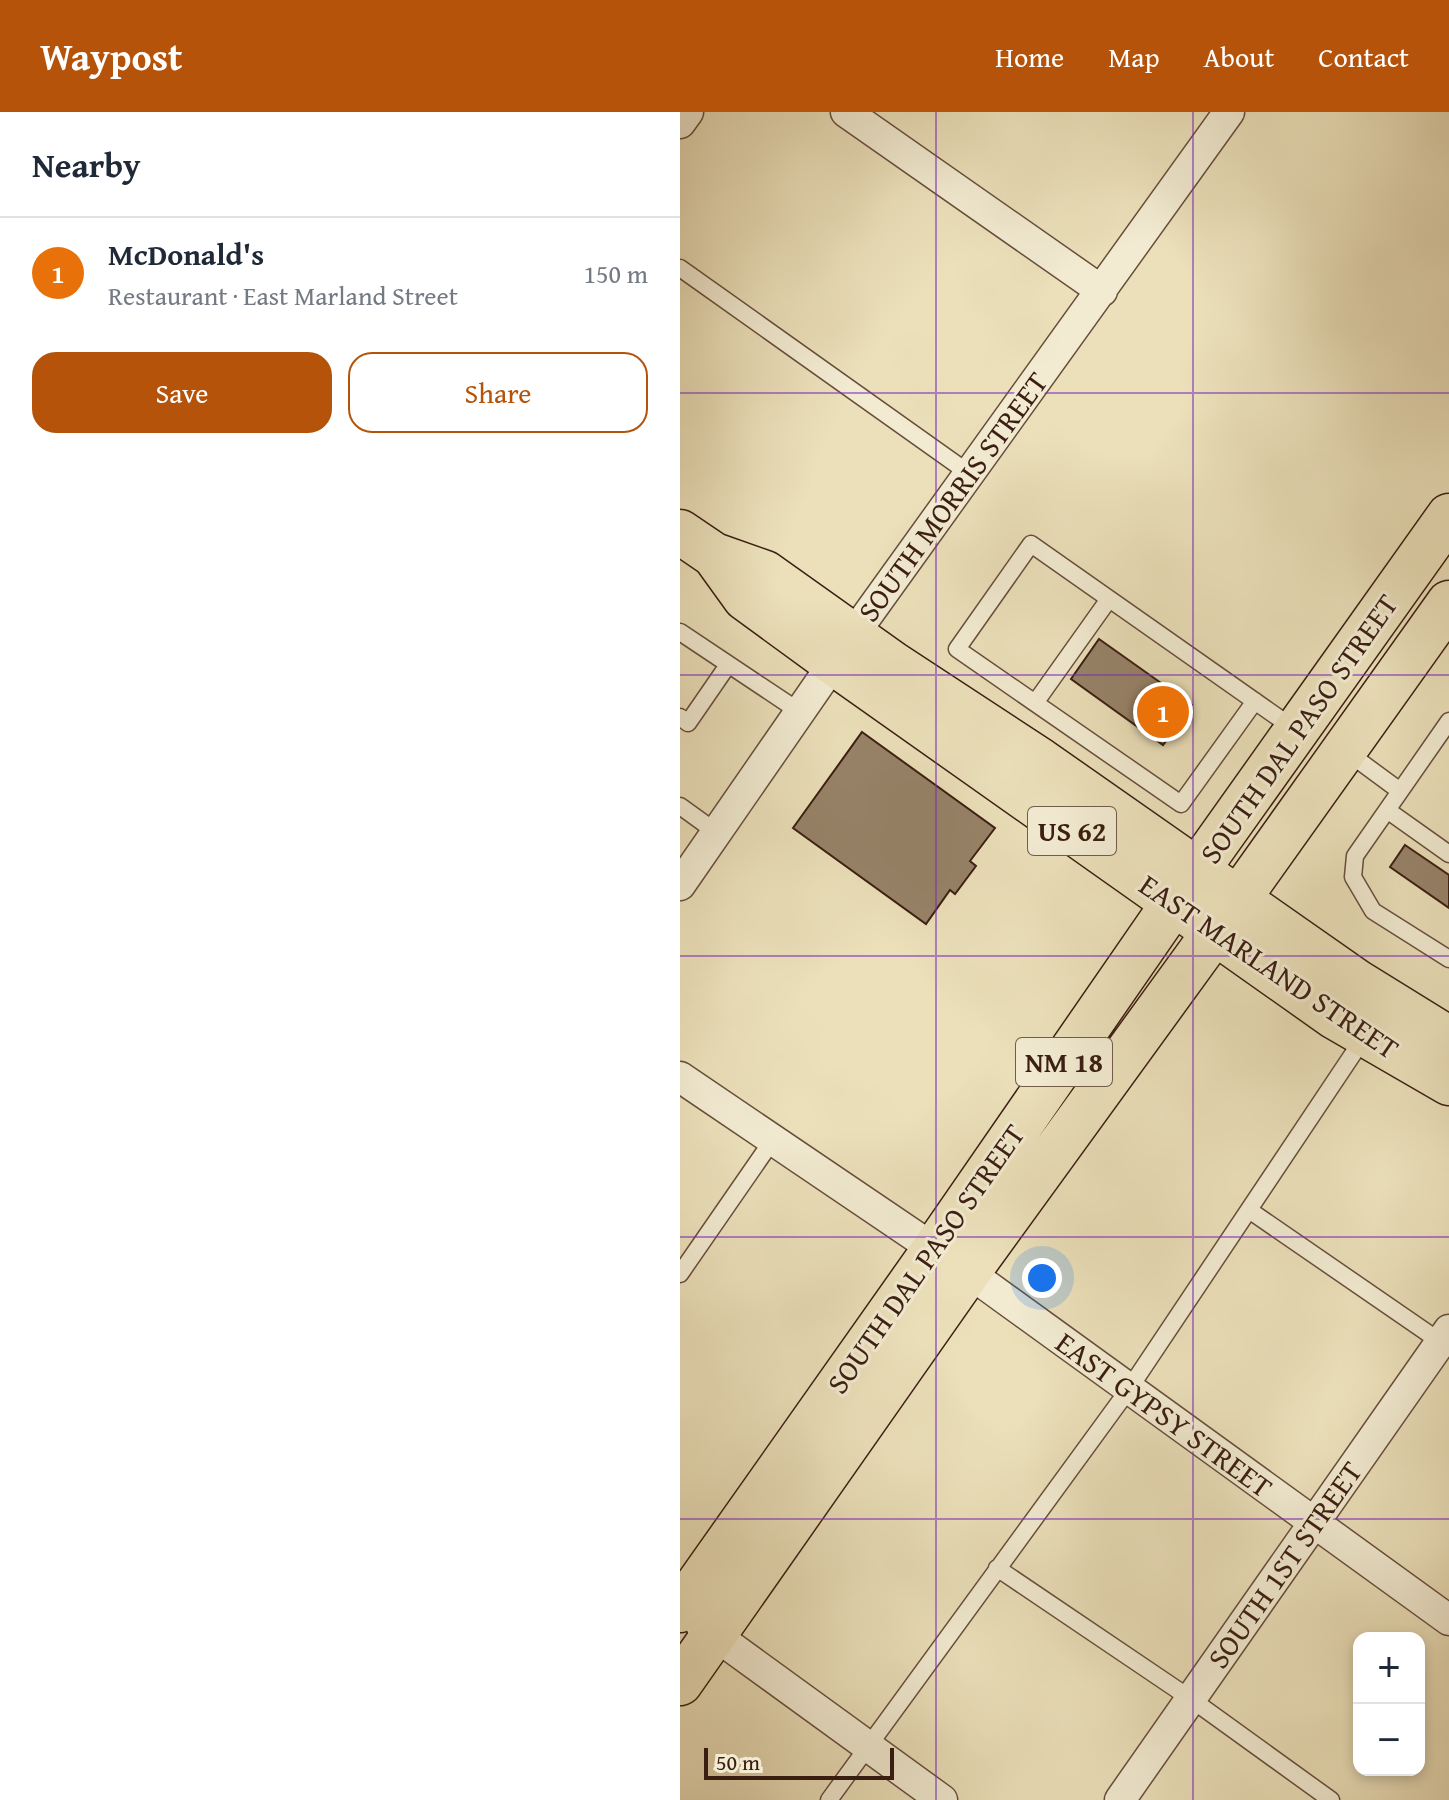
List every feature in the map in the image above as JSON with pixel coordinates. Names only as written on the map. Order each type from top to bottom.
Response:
[{"type":"main road","name":"SOUTH DAL PASO STREET","points":[[951,1261],[1186,888],[1449,516]]},
{"type":"main road","name":"EAST MARLAND STREET","points":[[697,544],[765,573],[843,649],[1041,761],[1186,888],[1226,916],[1365,1036],[1449,1083]]},
{"type":"main road","name":"SOUTH DAL PASO STREET","points":[[680,1683],[692,1619],[951,1261],[1226,916],[1449,603]]},
{"type":"main road","name":"EAST MARLAND STREET","points":[[1226,916],[1449,1039]]},
{"type":"street","points":[[680,123],[688,112]]},
{"type":"street","points":[[846,112],[1102,291]]},
{"type":"street","name":"SOUTH MORRIS STREET","points":[[680,885],[843,649],[1229,112]]},
{"type":"street","name":"EAST GYPSY STREET","points":[[680,1077],[951,1261],[1449,1620]]},
{"type":"street","name":"SOUTH 1ST STREET","points":[[1120,1800],[1446,1340]]},
{"type":"street","points":[[692,1619],[942,1800]]},
{"type":"lane","points":[[680,268],[970,474]]},
{"type":"lane","points":[[1255,701],[1181,804],[957,649],[1031,544],[1255,701],[1297,731]]},
{"type":"lane","points":[[1035,703],[1109,599]]},
{"type":"lane","points":[[680,632],[800,712]]},
{"type":"lane","points":[[680,717],[688,723],[728,665]]},
{"type":"lane","points":[[1449,721],[1355,856],[1353,877],[1373,911],[1449,959]]},
{"type":"lane","points":[[1344,750],[1400,791]]},
{"type":"lane","points":[[680,806],[716,832]]},
{"type":"lane","points":[[1387,810],[1449,854]]},
{"type":"lane","points":[[829,1800],[1129,1389],[1365,1036]]},
{"type":"lane","points":[[680,1274],[772,1141]]},
{"type":"lane","points":[[1249,1210],[1446,1340]]},
{"type":"lane","points":[[997,1568],[1191,1699],[1331,1800]]},
{"type":"building","points":[[1099,639],[1192,705],[1163,745],[1071,679]]},
{"type":"building","points":[[862,732],[995,828],[970,861],[976,866],[955,894],[950,890],[926,924],[793,828]]},
{"type":"building","points":[[1405,845],[1449,875],[1449,908],[1390,867]]},
{"type":"place","name":"McDonald's","points":[[1163,712]]}]
